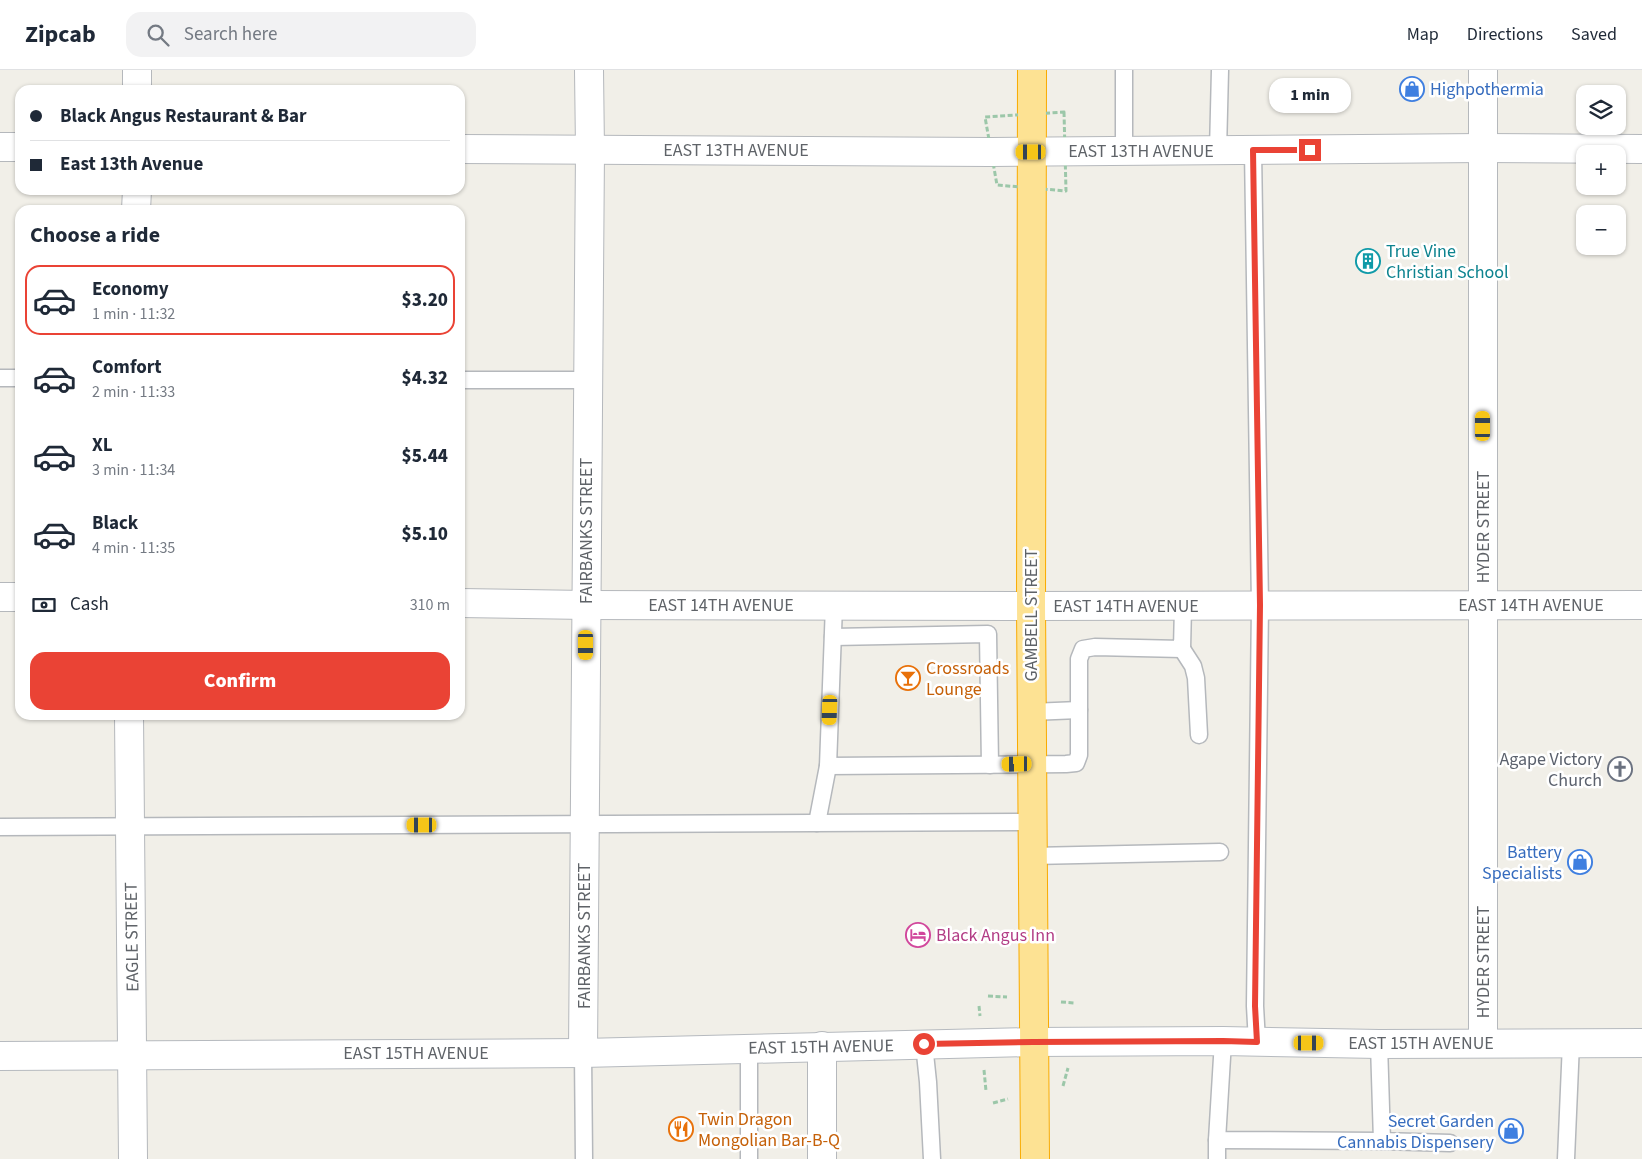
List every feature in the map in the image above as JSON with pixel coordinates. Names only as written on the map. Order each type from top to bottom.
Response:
[{"type":"highway","name":"GAMBELL STREET","points":[[1032,70],[1031,712],[1035,1159]]},
{"type":"street","points":[[137,70],[137,85]]},
{"type":"street","name":"FAIRBANKS STREET","points":[[583,1053],[589,70]]},
{"type":"street","name":"HYDER STREET","points":[[1483,70],[1483,1043]]},
{"type":"street","points":[[0,147],[15,147]]},
{"type":"street","name":"EAST 13TH AVENUE","points":[[465,148],[1031,152],[1483,148],[1642,150]]},
{"type":"street","points":[[0,597],[15,597]]},
{"type":"street","name":"EAST 14TH AVENUE","points":[[465,603],[1031,606],[1642,605]]},
{"type":"street","name":"EAGLE STREET","points":[[129,720],[133,1159]]},
{"type":"street","name":"EAST 15TH AVENUE","points":[[0,1056],[583,1053],[1033,1042],[1642,1043]]},
{"type":"street","points":[[822,1046],[822,1159]]},
{"type":"lane","points":[[1124,70],[1124,151]]},
{"type":"lane","points":[[1218,151],[1220,70]]},
{"type":"lane","points":[[1253,150],[1260,605],[1255,1006],[1257,1042]]},
{"type":"lane","points":[[0,378],[15,378]]},
{"type":"lane","points":[[465,380],[588,380]]},
{"type":"lane","points":[[817,823],[828,766],[834,605]]},
{"type":"lane","points":[[1183,606],[1182,649],[1193,666],[1196,678],[1199,735]]},
{"type":"lane","points":[[833,636],[988,634],[990,765]]},
{"type":"lane","points":[[828,766],[1076,763],[1079,755],[1079,660],[1083,649],[1095,647],[1182,649]]},
{"type":"lane","points":[[1031,712],[1079,710]]},
{"type":"lane","points":[[0,827],[1032,822]]},
{"type":"lane","points":[[1032,856],[1220,852]]},
{"type":"lane","points":[[1217,1159],[1223,1041]]},
{"type":"lane","points":[[1566,1159],[1571,1043]]},
{"type":"lane","points":[[924,1044],[932,1159]]},
{"type":"lane","points":[[1378,1044],[1382,1141]]},
{"type":"lane","points":[[749,1048],[749,1159]]},
{"type":"lane","points":[[583,1053],[584,1159]]},
{"type":"lane","points":[[1217,1140],[1450,1143]]},
{"type":"place","name":"Highpothermia","points":[[1412,89]]},
{"type":"place","name":"True Vine Christian School","points":[[1368,261]]},
{"type":"place","name":"Crossroads Lounge","points":[[908,678]]},
{"type":"place","name":"Agape Victory Church","points":[[1620,769]]},
{"type":"place","name":"Battery Specialists","points":[[1580,862]]},
{"type":"place","name":"Black Angus Inn","points":[[918,935]]},
{"type":"place","name":"Twin Dragon Mongolian Bar-B-Q","points":[[681,1129]]},
{"type":"place","name":"Secret Garden Cannabis Dispensery","points":[[1511,1131]]},
{"type":"route","points":[[924,1044],[1257,1042],[1255,1006],[1260,605],[1253,150],[1310,150]]}]
